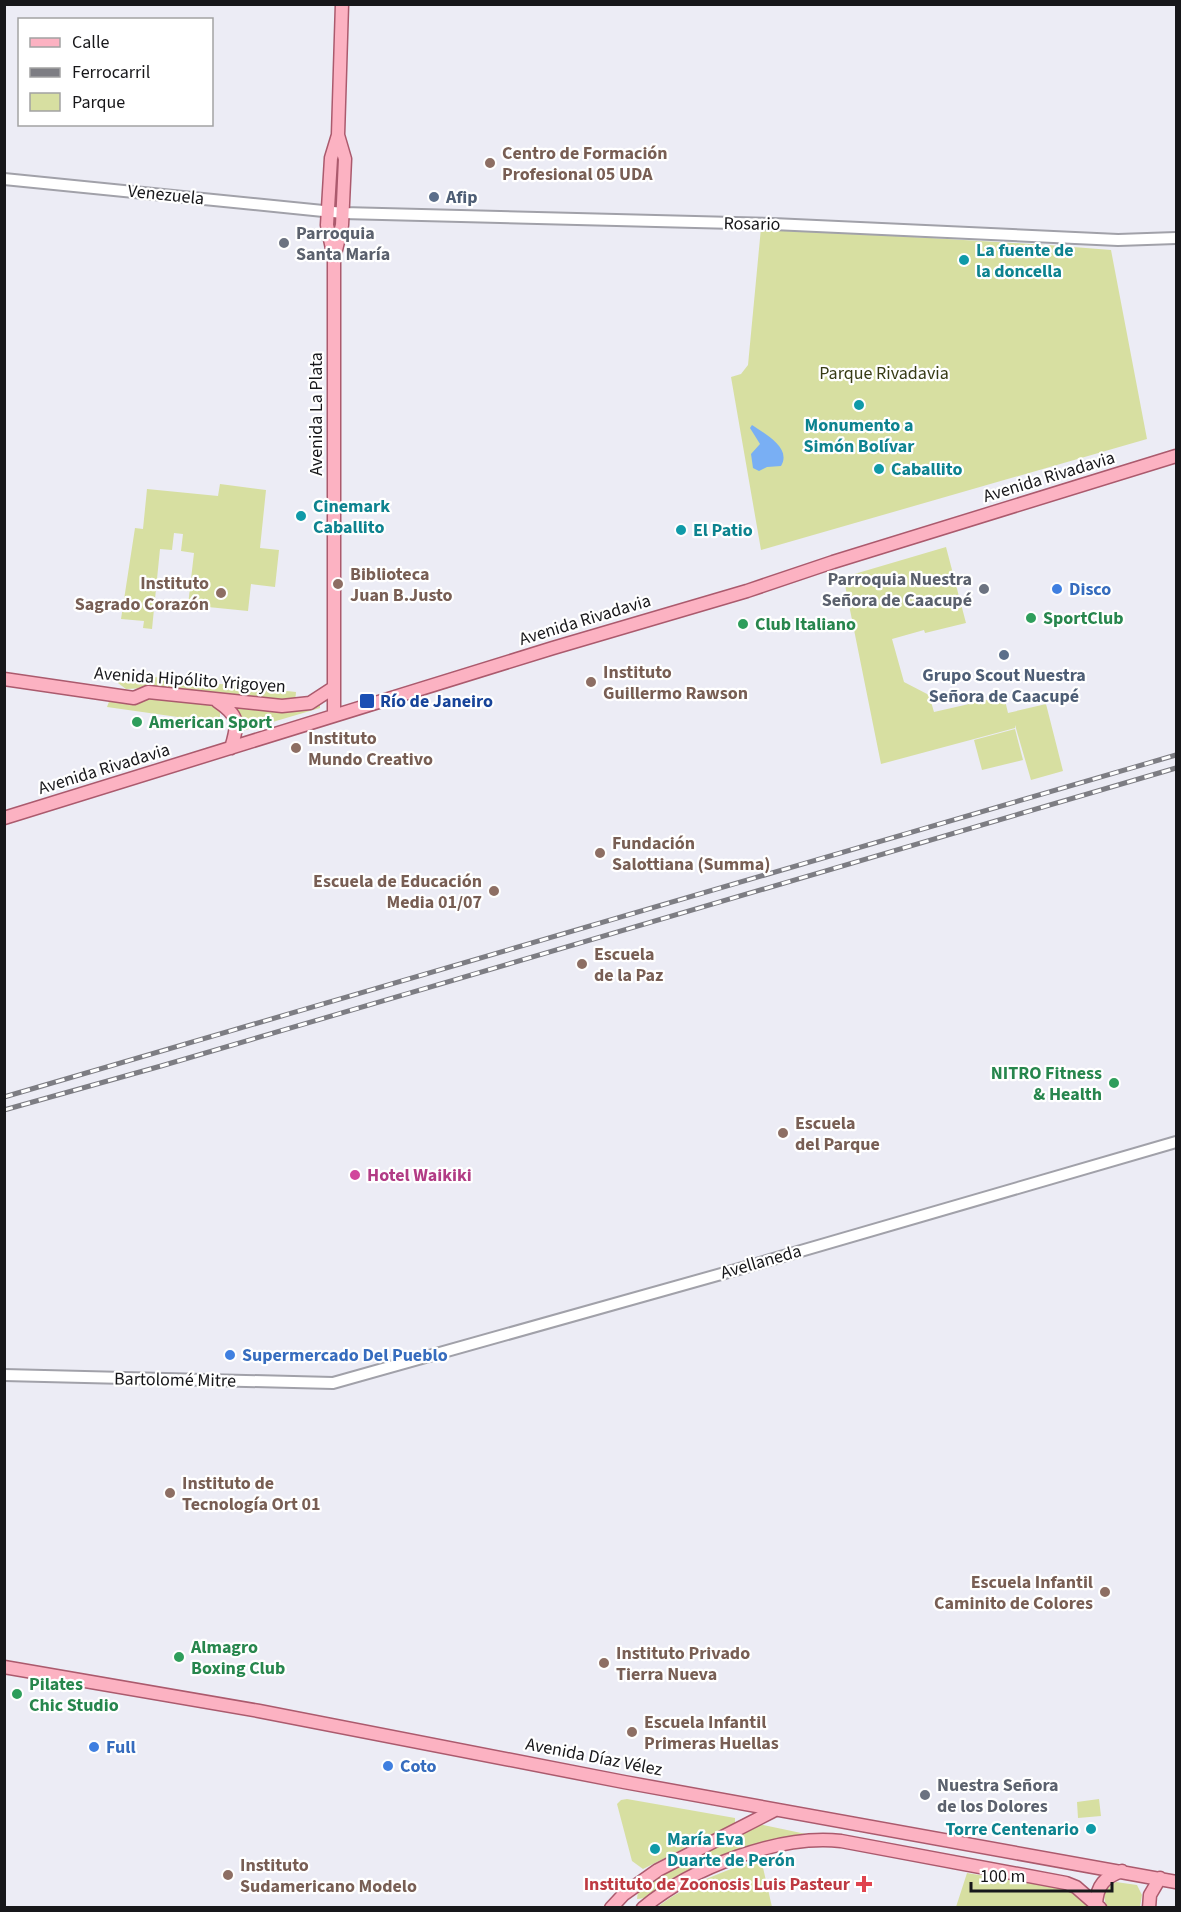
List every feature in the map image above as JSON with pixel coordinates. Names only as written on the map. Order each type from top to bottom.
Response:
[{"type":"main road","name":"Avenida La Plata","points":[[334,715],[334,258],[327,225],[331,158],[338,135],[342,4]]},
{"type":"main road","name":"Avenida La Plata","points":[[334,258],[342,225],[345,159],[338,135]]},
{"type":"main road","name":"Avenida Rivadavia","points":[[4,818],[1176,456]]},
{"type":"main road","name":"Avenida Hipólito Yrigoyen","points":[[4,679],[134,698],[148,692],[294,706],[310,703],[333,688]]},
{"type":"main road","points":[[215,700],[228,708],[235,719],[236,729],[231,748]]},
{"type":"main road","name":"Avenida Díaz Vélez","points":[[4,1667],[260,1711],[624,1782],[1176,1882]]},
{"type":"main road","points":[[611,1908],[624,1894],[658,1870],[776,1809]]},
{"type":"main road","points":[[812,1841],[829,1833],[833,1828],[834,1820]]},
{"type":"main road","points":[[643,1908],[660,1894],[699,1871],[766,1849],[812,1841],[841,1841],[1072,1885],[1098,1906]]},
{"type":"main road","points":[[1012,1852],[1027,1876]]},
{"type":"main road","points":[[1098,1906],[1098,1890],[1102,1883],[1110,1876],[1122,1871]]},
{"type":"main road","points":[[1148,1907],[1152,1891],[1160,1878]]},
{"type":"street","name":"Venezuela","points":[[4,180],[328,212]]},
{"type":"street","name":"Rosario","points":[[328,212],[772,224],[1118,240],[1176,238]]},
{"type":"street","name":"Avellaneda","points":[[344,1381],[1176,1142]]},
{"type":"street","name":"Bartolomé Mitre","points":[[4,1375],[322,1383],[344,1381]]},
{"type":"green space","name":"Parque Rivadavia","points":[[761,228],[1111,250],[1147,439],[761,550],[731,377],[741,374],[748,365]]},
{"type":"green space","points":[[220,484],[266,490],[260,548],[279,550],[275,587],[251,584],[248,611],[188,605],[194,553],[181,551],[183,534],[174,533],[172,550],[160,549],[152,629],[143,628],[144,621],[121,619],[135,528],[143,529],[147,489],[218,496]]},
{"type":"green space","points":[[946,547],[966,623],[925,633],[924,630],[892,639],[904,682],[929,695],[934,712],[1004,696],[1008,713],[1046,704],[1063,771],[1031,780],[1015,725],[1015,728],[881,764],[845,585],[851,575]]},
{"type":"green space","points":[[117,673],[296,692],[295,703],[148,688],[126,689],[118,683]]},
{"type":"green space","points":[[149,698],[215,706],[220,710],[220,723],[107,707],[110,699]]},
{"type":"green space","points":[[320,702],[320,708],[242,731],[241,718],[235,705]]},
{"type":"green space","points":[[1015,729],[1023,760],[982,770],[974,740]]},
{"type":"green space","points":[[627,1799],[735,1818],[735,1823],[643,1869],[632,1861],[617,1804]]},
{"type":"green space","points":[[1099,1799],[1101,1816],[1078,1818],[1077,1802]]},
{"type":"green space","points":[[758,1824],[806,1834],[711,1860],[681,1874],[649,1896],[637,1899],[638,1891],[671,1868]]},
{"type":"green space","points":[[761,1859],[772,1907],[656,1908],[693,1885]]},
{"type":"green space","points":[[967,1873],[1064,1889],[1076,1895],[1088,1907],[956,1907]]},
{"type":"green space","points":[[1116,1882],[1137,1885],[1142,1895],[1140,1907],[1107,1906],[1104,1898],[1106,1892]]},
{"type":"water","points":[[752,425],[780,447],[783,453],[781,466],[767,467],[759,471],[753,468],[751,454],[760,444],[750,428]]},
{"type":"railway","points":[[4,1097],[1176,755]]},
{"type":"railway","points":[[4,1110],[1176,768]]},
{"type":"place","name":"Centro de Formación Profesional 05 UDA","points":[[490,163]]},
{"type":"place","name":"Afip","points":[[434,197]]},
{"type":"place","name":"Parroquia Santa María","points":[[284,243]]},
{"type":"place","name":"La fuente de la doncella","points":[[964,260]]},
{"type":"place","name":"Monumento a Simón Bolívar","points":[[859,405]]},
{"type":"place","name":"Caballito","points":[[879,469]]},
{"type":"place","name":"Cinemark Caballito","points":[[301,516]]},
{"type":"place","name":"El Patio","points":[[681,530]]},
{"type":"place","name":"Biblioteca Juan B.Justo","points":[[338,584]]},
{"type":"place","name":"Parroquia Nuestra Señora de Caacupé","points":[[984,589]]},
{"type":"place","name":"Disco","points":[[1057,589]]},
{"type":"place","name":"Instituto Sagrado Corazón","points":[[221,593]]},
{"type":"place","name":"SportClub","points":[[1031,618]]},
{"type":"place","name":"Club Italiano","points":[[743,624]]},
{"type":"place","name":"Grupo Scout Nuestra Señora de Caacupé","points":[[1004,655]]},
{"type":"place","name":"Instituto Guillermo Rawson","points":[[591,682]]},
{"type":"place","name":"Río de Janeiro","points":[[367,701]]},
{"type":"place","name":"American Sport","points":[[137,722]]},
{"type":"place","name":"Instituto Mundo Creativo","points":[[296,748]]},
{"type":"place","name":"Fundación Salottiana (Summa)","points":[[600,853]]},
{"type":"place","name":"Escuela de Educación Media 01/07","points":[[494,891]]},
{"type":"place","name":"Escuela de la Paz","points":[[582,964]]},
{"type":"place","name":"NITRO Fitness & Health","points":[[1114,1083]]},
{"type":"place","name":"Escuela del Parque","points":[[783,1133]]},
{"type":"place","name":"Hotel Waikiki","points":[[355,1175]]},
{"type":"place","name":"Supermercado Del Pueblo","points":[[230,1355]]},
{"type":"place","name":"Instituto de Tecnología Ort 01","points":[[170,1493]]},
{"type":"place","name":"Escuela Infantil Caminito de Colores","points":[[1105,1592]]},
{"type":"place","name":"Almagro Boxing Club","points":[[179,1657]]},
{"type":"place","name":"Instituto Privado Tierra Nueva","points":[[604,1663]]},
{"type":"place","name":"Pilates Chic Studio","points":[[17,1694]]},
{"type":"place","name":"Escuela Infantil Primeras Huellas","points":[[632,1732]]},
{"type":"place","name":"Full","points":[[94,1747]]},
{"type":"place","name":"Coto","points":[[388,1766]]},
{"type":"place","name":"Nuestra Señora de los Dolores","points":[[925,1795]]},
{"type":"place","name":"Torre Centenario","points":[[1091,1829]]},
{"type":"place","name":"María Eva Duarte de Perón","points":[[655,1849]]},
{"type":"place","name":"Instituto Sudamericano Modelo","points":[[228,1875]]},
{"type":"place","name":"Instituto de Zoonosis Luis Pasteur","points":[[864,1884]]}]
